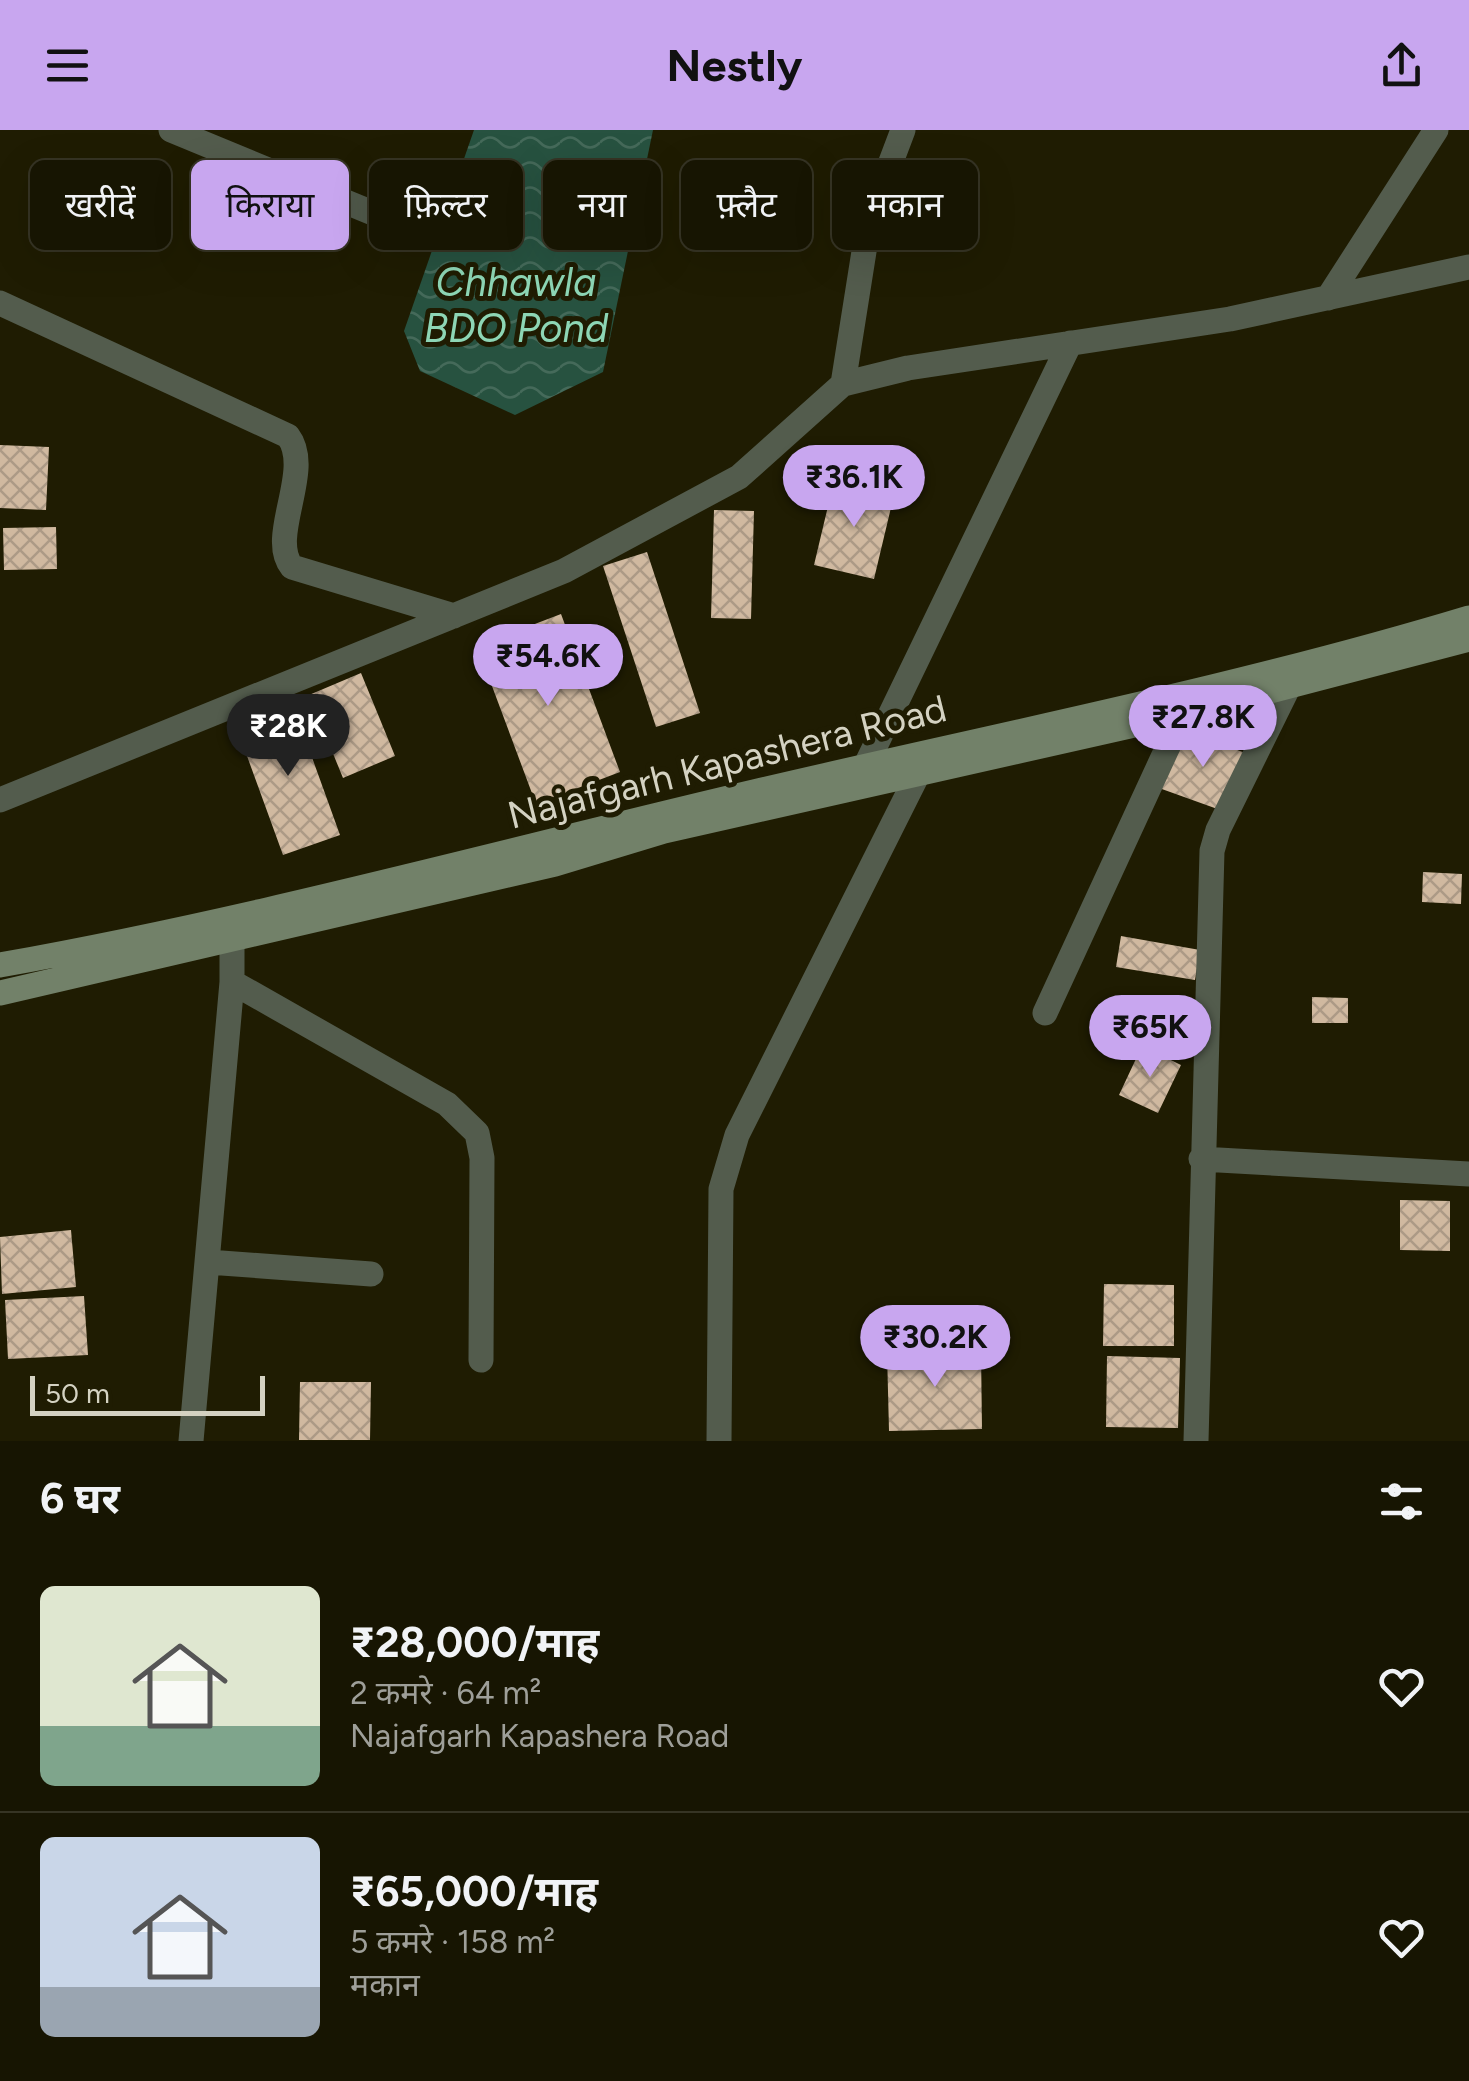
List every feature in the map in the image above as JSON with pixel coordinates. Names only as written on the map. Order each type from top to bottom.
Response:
[{"type":"main road","name":"Najafgarh Kapashera Road","points":[[0,965],[236,919],[1277,670],[1469,618]]},
{"type":"main road","points":[[0,993],[555,864],[664,831],[1183,714],[1469,639]]},
{"type":"street","points":[[174,130],[369,211]]},
{"type":"street","points":[[843,384],[869,220],[903,130]]},
{"type":"street","points":[[1328,298],[1436,130]]},
{"type":"street","points":[[0,800],[598,555],[726,485],[843,384],[908,368],[1328,298],[1469,267]]},
{"type":"street","points":[[0,303],[288,436],[296,460],[285,548],[292,567],[454,616]]},
{"type":"street","points":[[866,766],[1070,344]]},
{"type":"street","points":[[1196,1441],[1200,1159],[1212,851],[1218,830],[1288,688]]},
{"type":"street","points":[[1045,1012],[1183,714]]},
{"type":"street","points":[[719,1441],[722,1189],[737,1136],[917,776]]},
{"type":"street","points":[[191,1441],[232,982],[232,942]]},
{"type":"street","points":[[232,982],[447,1104],[477,1133],[482,1158],[481,1360]]},
{"type":"street","points":[[1200,1159],[1469,1174]]},
{"type":"street","points":[[208,1262],[370,1274]]},
{"type":"water","name":"Chhawla BDO Pond","points":[[474,130],[653,130],[647,160],[543,160],[543,250],[628,250],[603,372],[515,415],[420,371],[404,331],[432,250],[523,250],[523,160],[464,160]]},
{"type":"building","points":[[0,445],[49,447],[46,510],[0,508]]},
{"type":"building","points":[[834,481],[894,495],[874,579],[814,565]]},
{"type":"building","points":[[714,510],[754,511],[751,619],[711,618]]},
{"type":"building","points":[[56,527],[57,569],[4,570],[3,528]]},
{"type":"building","points":[[647,552],[700,713],[656,727],[603,566]]},
{"type":"building","points":[[561,614],[620,772],[536,804],[477,646]]},
{"type":"building","points":[[361,673],[395,756],[343,778],[309,695]]},
{"type":"building","points":[[292,702],[340,835],[283,855],[235,723]]},
{"type":"building","points":[[1181,729],[1248,754],[1223,811],[1159,788]]},
{"type":"building","points":[[1423,872],[1462,874],[1461,904],[1422,902]]},
{"type":"building","points":[[1121,936],[1200,950],[1195,980],[1116,967]]},
{"type":"building","points":[[1312,997],[1348,998],[1348,1023],[1312,1023]]},
{"type":"building","points":[[1142,1046],[1181,1065],[1158,1113],[1119,1095]]},
{"type":"building","points":[[1400,1200],[1450,1201],[1450,1251],[1400,1250]]},
{"type":"building","points":[[71,1230],[76,1287],[2,1294],[0,1237]]},
{"type":"building","points":[[1104,1284],[1174,1285],[1174,1346],[1103,1346]]},
{"type":"building","points":[[84,1296],[88,1355],[8,1359],[5,1300]]},
{"type":"building","points":[[981,1350],[982,1429],[889,1431],[887,1352]]},
{"type":"building","points":[[1107,1356],[1180,1358],[1178,1428],[1106,1427]]},
{"type":"building","points":[[300,1382],[371,1382],[370,1440],[299,1440]]}]
